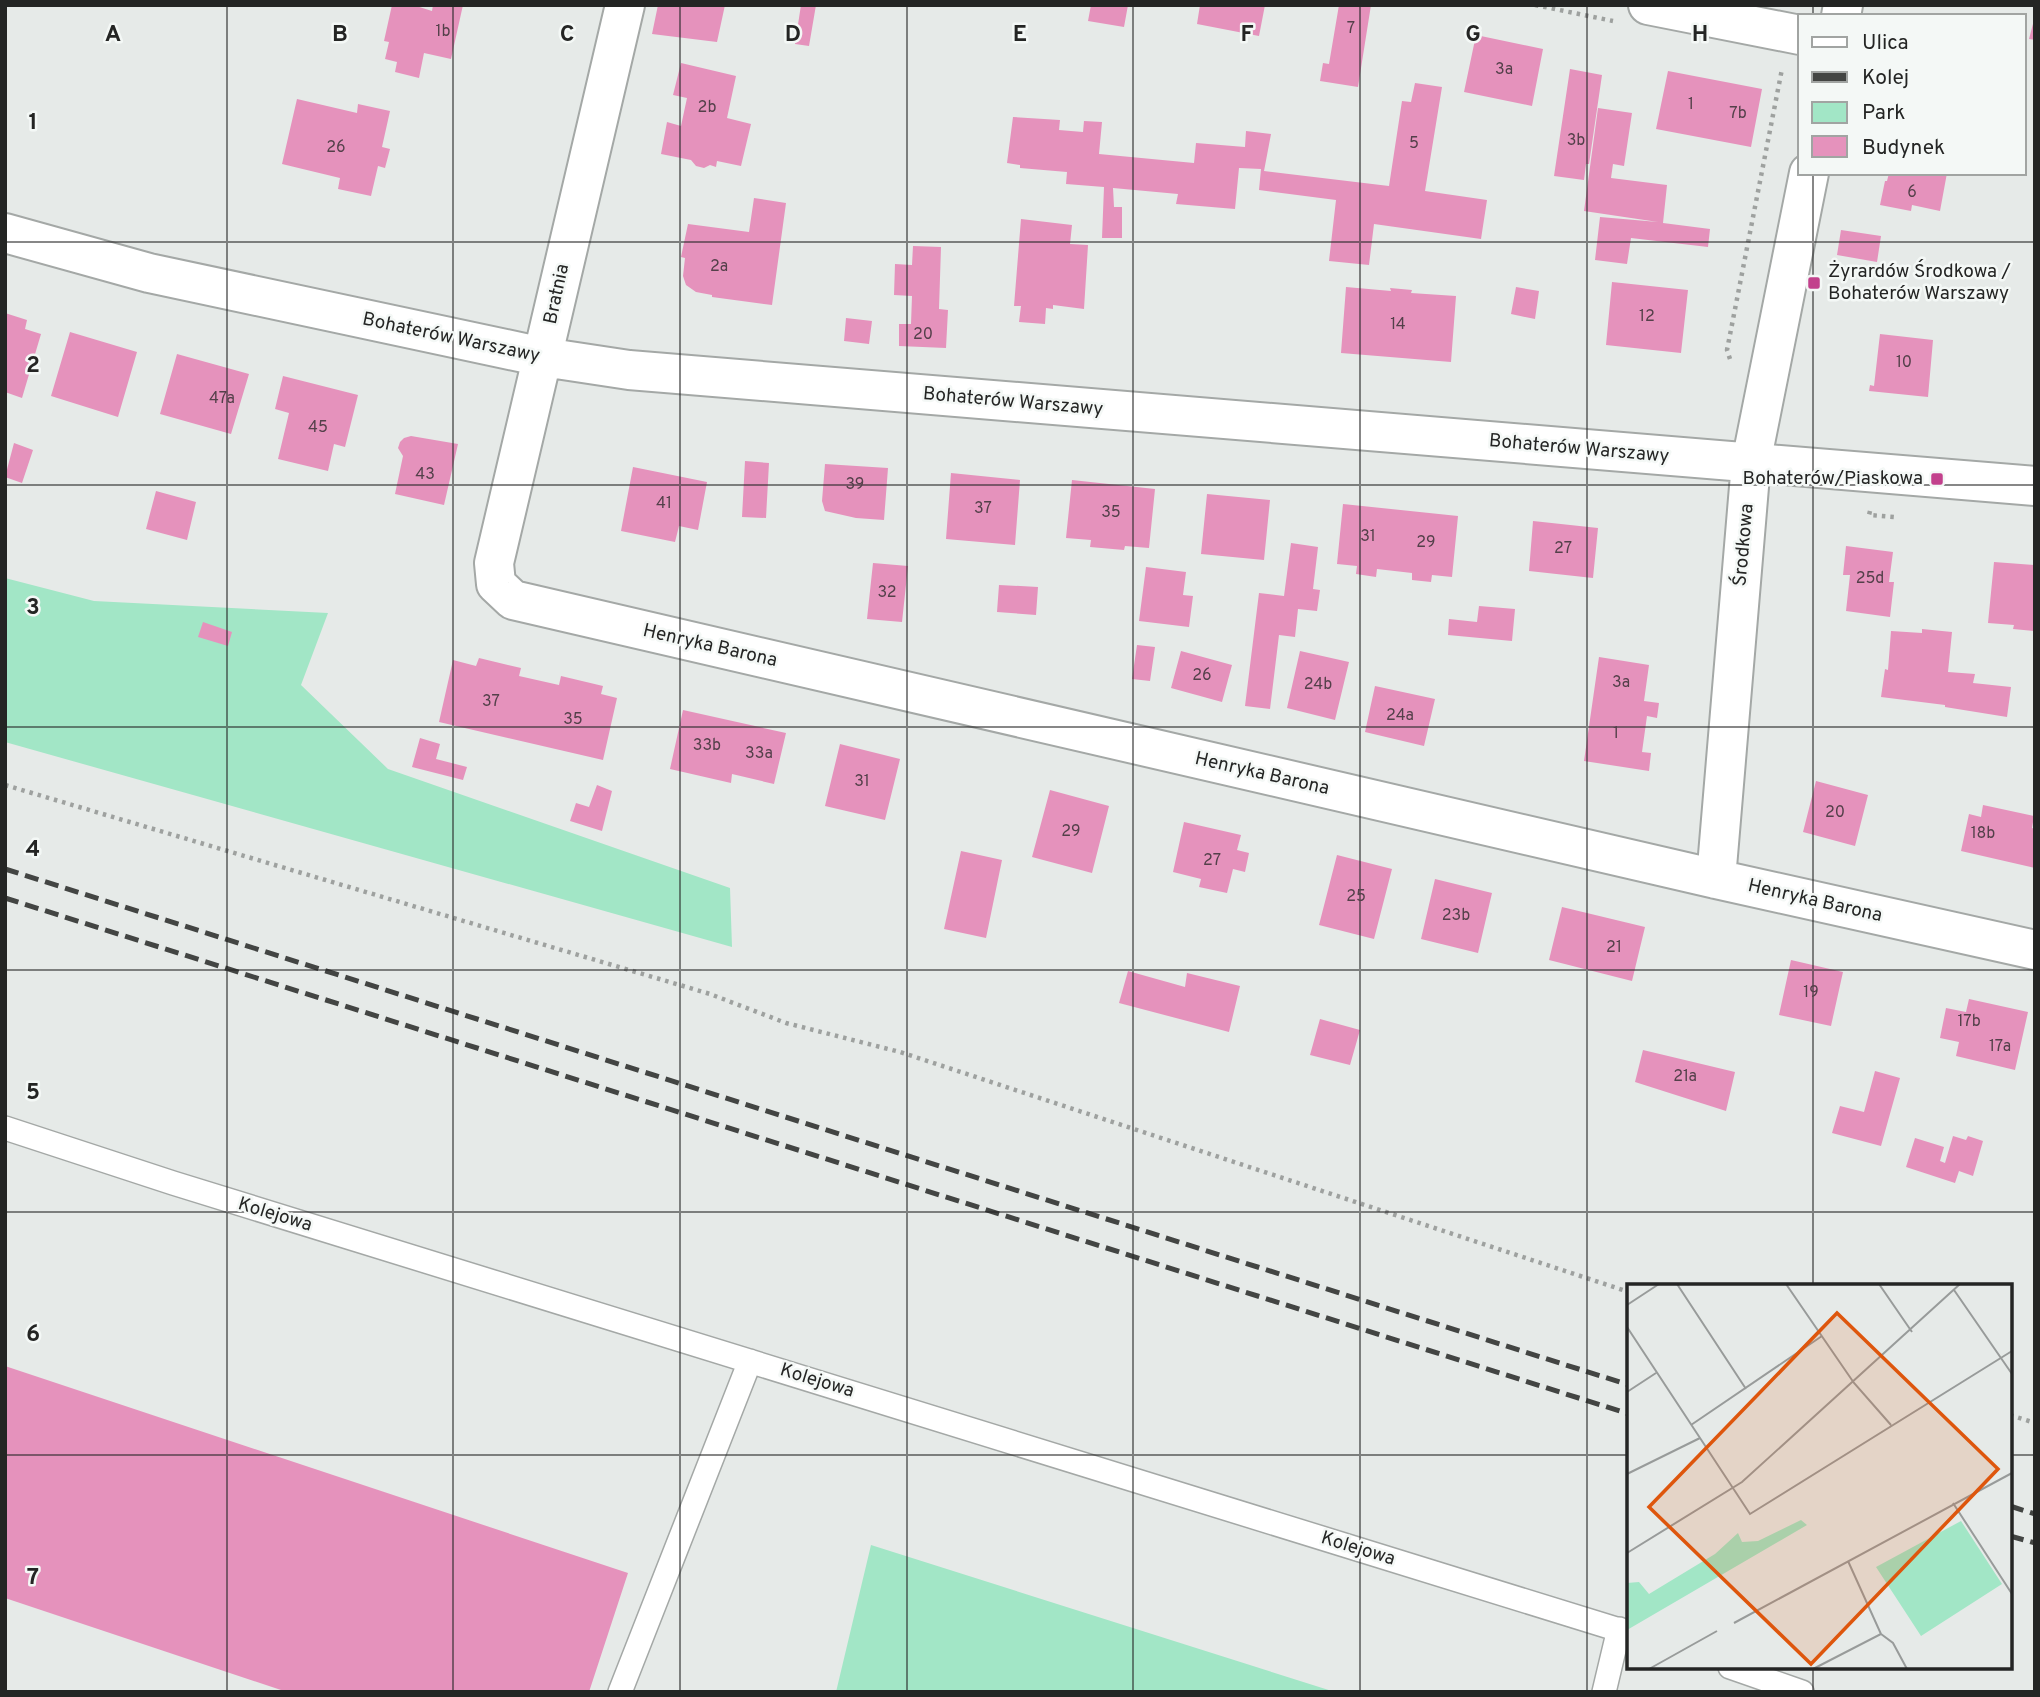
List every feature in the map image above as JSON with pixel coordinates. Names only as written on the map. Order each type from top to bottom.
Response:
[{"type":"street","name":"Bratnia","points":[[496,584],[494,563],[625,5]]},
{"type":"street","points":[[1648,5],[1783,32]]},
{"type":"street","name":"Środkowa","points":[[1716,879],[1751,463],[1809,175]]},
{"type":"street","name":"Bohaterów Warszawy","points":[[5,233],[149,273],[543,358],[685,375],[2035,486]]},
{"type":"street","name":"Henryka Barona","points":[[496,584],[513,600],[1716,879],[2035,950]]},
{"type":"lane","name":"Kolejowa","points":[[5,1128],[173,1183],[1624,1631]]},
{"type":"lane","points":[[620,1692],[750,1360]]},
{"type":"lane","points":[[1604,1692],[1624,1631]]},
{"type":"lane","points":[[1736,1669],[1802,1692]]},
{"type":"path","points":[[1733,370],[1727,350],[1783,69],[1763,52],[1783,32]]},
{"type":"path","points":[[5,785],[710,995],[786,1023],[900,1052],[1627,1291]]},
{"type":"path","points":[[2012,1416],[2035,1423]]},
{"type":"green space","points":[[5,578],[94,601],[328,613],[301,685],[388,769],[730,888],[732,947],[5,742]]},
{"type":"green space","points":[[871,1545],[1335,1692],[836,1692]]},
{"type":"building","points":[[392,5],[413,5],[432,11],[433,5],[463,5],[451,59],[424,53],[419,78],[395,72],[397,62],[385,59],[389,42],[384,41]]},
{"type":"building","points":[[658,5],[725,5],[717,42],[652,34]]},
{"type":"building","points":[[801,5],[816,5],[809,46],[795,44]]},
{"type":"building","points":[[1091,5],[1128,5],[1124,27],[1088,21]]},
{"type":"building","points":[[1200,5],[1265,5],[1259,36],[1197,24]]},
{"type":"building","points":[[1339,5],[1371,5],[1358,87],[1320,81],[1323,63],[1329,64]]},
{"type":"building","points":[[2035,20],[2035,40],[2029,39]]},
{"type":"building","points":[[1476,35],[1543,49],[1532,106],[1464,92]]},
{"type":"building","points":[[681,63],[736,76],[727,118],[751,124],[741,166],[717,161],[716,167],[710,165],[704,168],[696,166],[691,160],[661,154],[667,122],[681,126],[687,98],[673,95]]},
{"type":"building","points":[[1570,69],[1602,75],[1589,164],[1586,164],[1584,180],[1554,176]]},
{"type":"building","points":[[1668,71],[1762,89],[1751,147],[1656,129]]},
{"type":"building","points":[[1415,83],[1442,87],[1425,191],[1487,200],[1481,239],[1374,224],[1369,265],[1329,261],[1336,200],[1259,190],[1261,169],[1239,168],[1235,209],[1176,204],[1178,194],[1113,188],[1114,207],[1122,207],[1122,238],[1102,238],[1104,187],[1066,184],[1067,172],[1020,168],[1020,165],[1007,163],[1013,117],[1060,120],[1059,130],[1083,132],[1084,121],[1102,122],[1099,154],[1194,163],[1196,143],[1245,147],[1246,131],[1271,134],[1264,171],[1389,186],[1402,101],[1411,102]]},
{"type":"building","points":[[297,99],[357,113],[358,104],[390,111],[382,147],[390,149],[385,168],[378,166],[371,196],[338,189],[340,178],[282,164]]},
{"type":"building","points":[[1598,108],[1632,113],[1624,166],[1613,164],[1611,178],[1667,185],[1663,223],[1710,229],[1708,247],[1631,238],[1627,264],[1595,260],[1600,217],[1658,222],[1584,211]]},
{"type":"building","points":[[1888,175],[1947,175],[1940,211],[1912,205],[1911,211],[1880,205]]},
{"type":"building","points":[[754,198],[786,203],[772,305],[712,297],[696,292],[686,285],[683,276],[685,258],[681,257],[688,224],[749,232]]},
{"type":"building","points":[[1021,219],[1072,225],[1070,244],[1088,245],[1084,309],[1053,305],[1053,309],[1046,308],[1045,324],[1019,322],[1021,306],[1014,306]]},
{"type":"building","points":[[1841,230],[1881,236],[1877,262],[1837,255]]},
{"type":"building","points":[[913,246],[941,247],[939,309],[948,310],[946,348],[899,346],[899,324],[911,324],[912,296],[894,295],[895,264],[912,265]]},
{"type":"building","points":[[1612,282],[1688,290],[1681,353],[1606,345]]},
{"type":"building","points":[[1346,287],[1391,291],[1390,288],[1412,290],[1411,293],[1456,296],[1451,362],[1341,353]]},
{"type":"building","points":[[1516,287],[1539,291],[1535,319],[1511,314]]},
{"type":"building","points":[[5,313],[27,320],[25,329],[41,334],[22,398],[5,392]]},
{"type":"building","points":[[846,318],[872,321],[869,344],[844,341]]},
{"type":"building","points":[[70,332],[137,352],[118,417],[51,396]]},
{"type":"building","points":[[1880,334],[1933,340],[1928,397],[1869,391],[1870,385],[1874,386]]},
{"type":"building","points":[[177,354],[249,374],[231,434],[160,414]]},
{"type":"building","points":[[283,376],[358,395],[345,447],[334,444],[328,471],[278,459],[289,413],[275,409]]},
{"type":"building","points":[[411,436],[458,444],[444,505],[395,494],[403,456],[398,448],[404,438]]},
{"type":"building","points":[[14,443],[33,450],[22,483],[5,477]]},
{"type":"building","points":[[745,461],[769,463],[766,518],[742,517]]},
{"type":"building","points":[[825,464],[888,468],[884,520],[856,518],[825,511],[822,501]]},
{"type":"building","points":[[633,467],[707,482],[698,530],[679,526],[675,542],[621,531]]},
{"type":"building","points":[[951,473],[1020,480],[1015,545],[946,539]]},
{"type":"building","points":[[1072,480],[1155,489],[1149,548],[1125,546],[1124,550],[1090,547],[1091,540],[1066,538]]},
{"type":"building","points":[[156,491],[196,502],[187,540],[146,529]]},
{"type":"building","points":[[1207,494],[1270,500],[1264,560],[1201,554]]},
{"type":"building","points":[[1343,504],[1458,516],[1452,577],[1432,575],[1431,582],[1412,580],[1412,573],[1377,569],[1376,577],[1356,574],[1357,566],[1337,564]]},
{"type":"building","points":[[1533,521],[1598,528],[1593,578],[1529,571]]},
{"type":"building","points":[[1291,543],[1318,547],[1313,589],[1320,590],[1317,611],[1298,609],[1295,637],[1279,635],[1270,709],[1245,706],[1259,593],[1284,596]]},
{"type":"building","points":[[1846,546],[1893,552],[1889,582],[1894,582],[1890,617],[1846,611],[1850,575],[1843,575]]},
{"type":"building","points":[[1994,562],[2035,565],[2035,631],[2013,629],[2014,625],[1988,623]]},
{"type":"building","points":[[873,563],[908,566],[902,622],[867,619]]},
{"type":"building","points":[[1146,567],[1186,572],[1183,595],[1193,596],[1189,627],[1139,621]]},
{"type":"building","points":[[999,585],[1038,587],[1036,615],[997,612]]},
{"type":"building","points":[[1479,606],[1515,609],[1512,641],[1448,635],[1449,619],[1477,622]]},
{"type":"building","points":[[203,622],[232,632],[228,646],[198,637]]},
{"type":"building","points":[[1922,629],[1952,632],[1948,672],[1975,674],[1973,683],[2011,687],[2007,717],[1945,705],[1881,697],[1885,669],[1888,670],[1891,631],[1922,633]]},
{"type":"building","points":[[1137,645],[1155,647],[1150,681],[1132,679]]},
{"type":"building","points":[[1181,651],[1232,665],[1222,702],[1171,688]]},
{"type":"building","points":[[1300,651],[1349,662],[1335,720],[1287,708]]},
{"type":"building","points":[[1599,657],[1649,665],[1644,701],[1659,703],[1657,718],[1647,716],[1642,752],[1651,753],[1649,771],[1584,761]]},
{"type":"building","points":[[479,658],[521,668],[519,676],[559,685],[561,676],[603,686],[601,694],[617,698],[603,760],[439,722],[453,660],[476,666]]},
{"type":"building","points":[[1375,686],[1435,699],[1424,746],[1365,732]]},
{"type":"building","points":[[683,710],[786,733],[774,784],[732,774],[731,783],[670,769]]},
{"type":"building","points":[[420,738],[440,744],[436,759],[467,767],[463,780],[412,767]]},
{"type":"building","points":[[840,744],[900,759],[885,820],[825,806]]},
{"type":"building","points":[[1816,781],[1868,795],[1855,846],[1803,832]]},
{"type":"building","points":[[597,785],[612,791],[602,831],[570,821],[576,803],[589,807]]},
{"type":"building","points":[[1050,790],[1109,806],[1092,873],[1032,857]]},
{"type":"building","points":[[1983,805],[2034,816],[2032,828],[2035,829],[2035,868],[1961,851],[1969,814],[1981,817]]},
{"type":"building","points":[[1184,822],[1241,835],[1237,850],[1249,853],[1245,872],[1233,869],[1227,893],[1199,887],[1201,879],[1173,872]]},
{"type":"building","points":[[961,851],[1002,860],[986,938],[944,929]]},
{"type":"building","points":[[1337,855],[1392,869],[1374,939],[1319,925]]},
{"type":"building","points":[[1435,879],[1492,893],[1478,953],[1421,939]]},
{"type":"building","points":[[1562,907],[1645,927],[1632,981],[1549,960]]},
{"type":"building","points":[[1791,960],[1843,972],[1831,1026],[1779,1015]]},
{"type":"building","points":[[1128,971],[1185,987],[1187,973],[1240,986],[1229,1032],[1119,1003]]},
{"type":"building","points":[[1969,999],[2028,1012],[2015,1070],[1956,1056],[1959,1042],[1940,1038],[1946,1008],[1966,1012]]},
{"type":"building","points":[[1320,1019],[1360,1030],[1350,1065],[1310,1055]]},
{"type":"building","points":[[1643,1050],[1735,1072],[1726,1111],[1635,1082]]},
{"type":"building","points":[[1875,1071],[1900,1078],[1881,1146],[1832,1133],[1840,1106],[1864,1112]]},
{"type":"building","points":[[1953,1136],[1966,1140],[1968,1136],[1983,1141],[1973,1176],[1959,1171],[1955,1183],[1906,1167],[1915,1138],[1944,1147],[1940,1161],[1945,1163]]},
{"type":"building","points":[[5,1366],[628,1573],[589,1692],[287,1692],[5,1598]]},
{"type":"railway","points":[[5,869],[1627,1384]]},
{"type":"railway","points":[[5,898],[1627,1413]]},
{"type":"railway","points":[[2012,1507],[2035,1514]]},
{"type":"railway","points":[[2012,1537],[2035,1543]]},
{"type":"place","name":"Żyrardów Środkowa / Bohaterów Warszawy","points":[[1814,283]]},
{"type":"place","name":"Bohaterów/Piaskowa","points":[[1937,479]]}]
